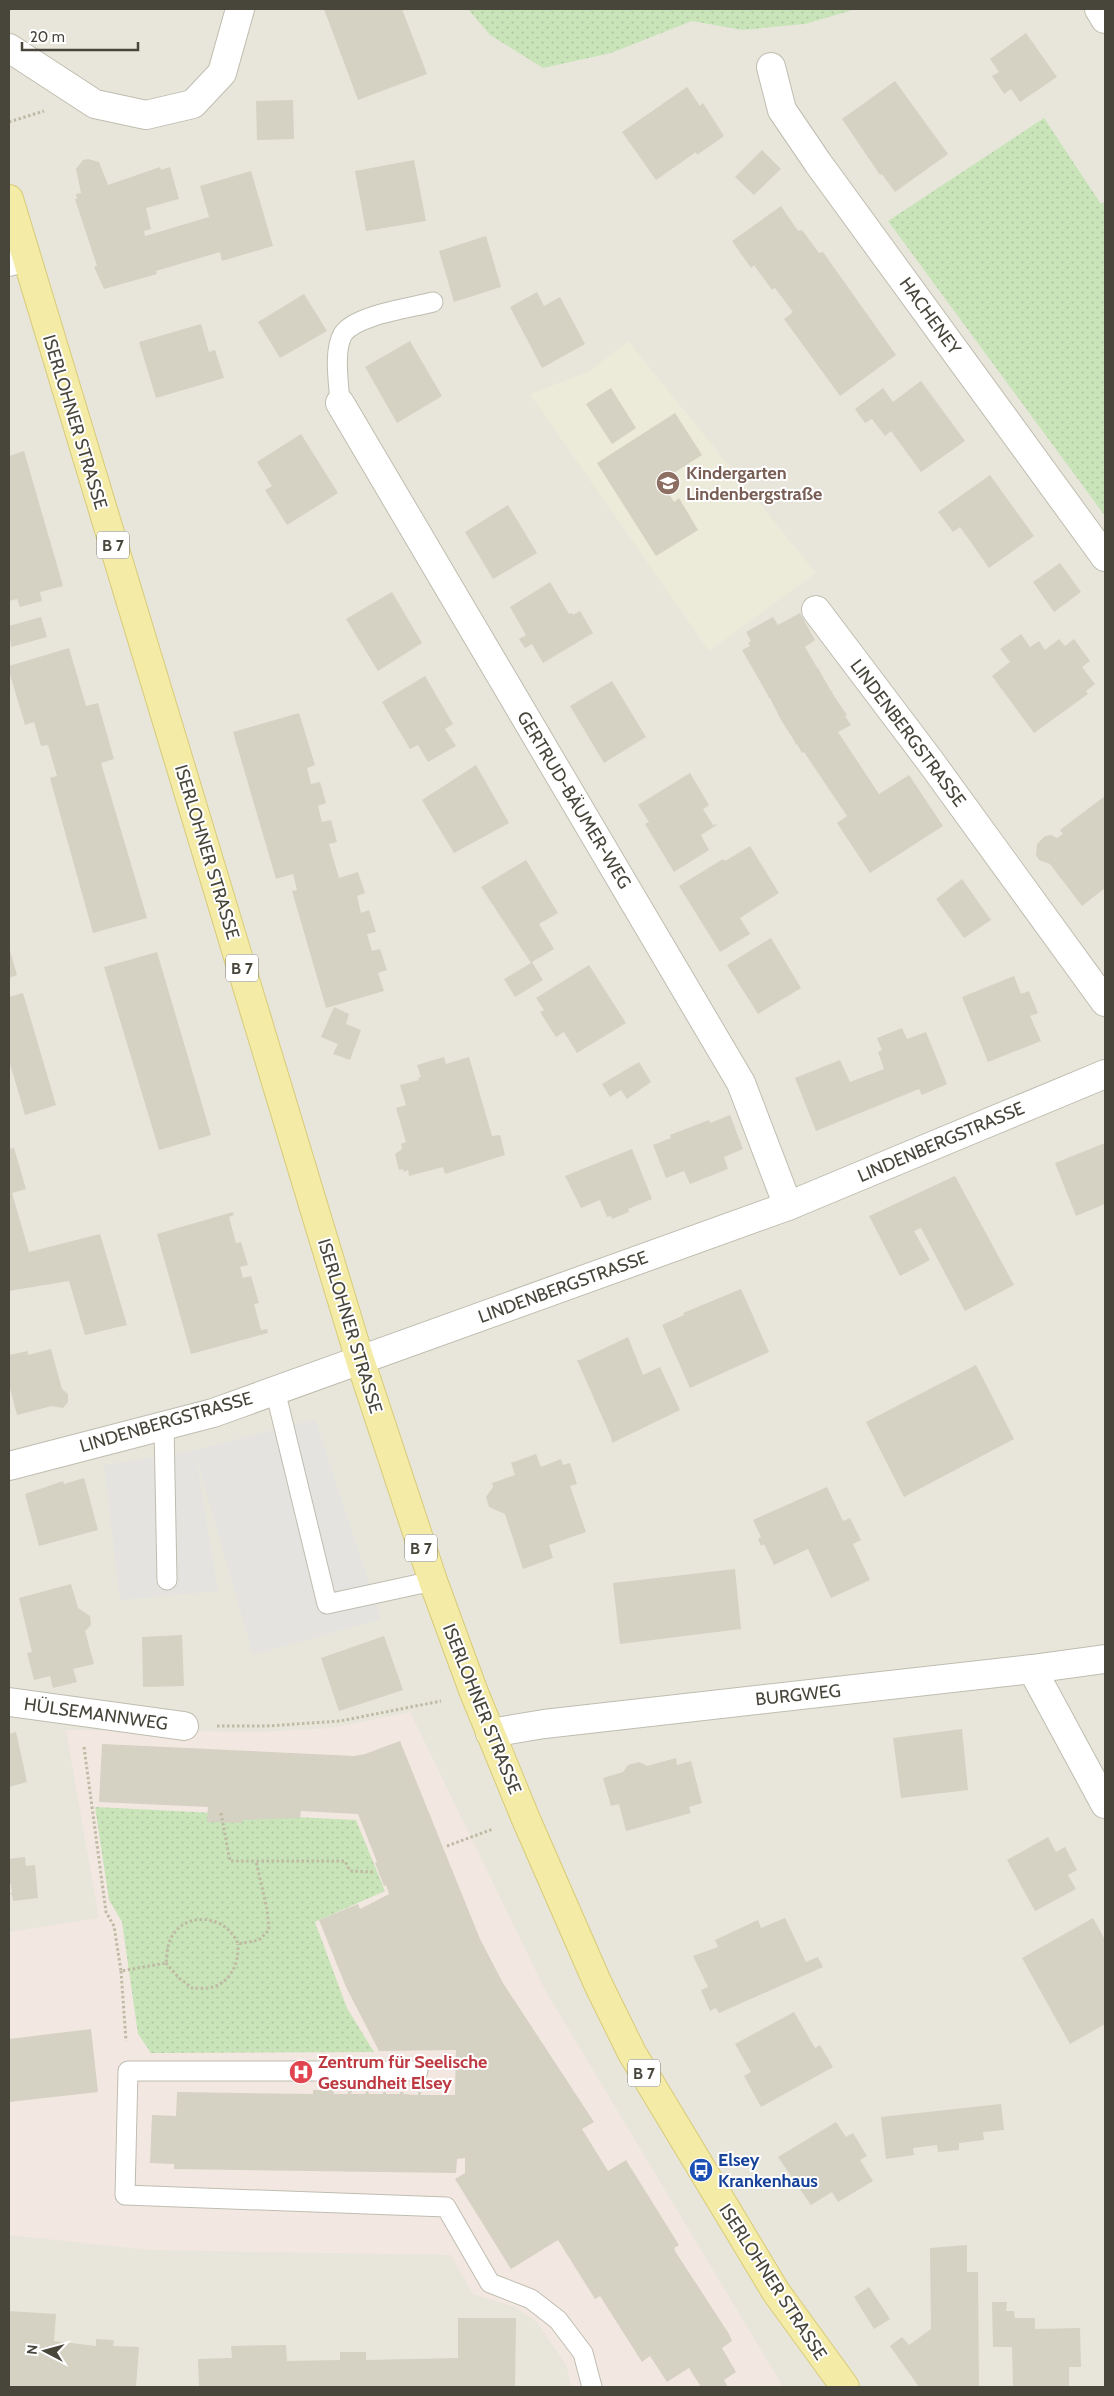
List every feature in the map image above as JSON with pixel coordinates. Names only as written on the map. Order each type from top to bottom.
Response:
[{"type":"main road","name":"ISERLOHNER STRASSE","points":[[9,199],[17,260],[360,1360],[432,1582],[473,1690],[525,1817],[598,1984],[632,2052],[776,2292],[844,2387]]},
{"type":"street","points":[[9,48],[95,104],[146,115],[193,104],[222,73],[240,9]]},
{"type":"street","points":[[1099,9],[1105,19]]},
{"type":"street","name":"HACHENEY","points":[[771,67],[782,110],[813,156],[1105,557]]},
{"type":"street","name":"GERTRUD-BÄUMER-WEG","points":[[340,403],[741,1082],[788,1206]]},
{"type":"street","name":"LINDENBERGSTRASSE","points":[[816,610],[930,761],[1105,1002]]},
{"type":"street","name":"LINDENBERGSTRASSE","points":[[9,1466],[214,1413],[788,1206],[1105,1074]]},
{"type":"street","name":"BURGWEG","points":[[490,1733],[544,1724],[1032,1669],[1105,1659]]},
{"type":"street","points":[[1032,1669],[1105,1804]]},
{"type":"street","name":"HÜLSEMANNWEG","points":[[9,1702],[184,1726]]},
{"type":"lane","points":[[340,403],[337,360],[343,334],[360,321],[433,302]]},
{"type":"lane","points":[[275,1390],[327,1604],[432,1582]]},
{"type":"lane","points":[[164,1425],[166,1580]]},
{"type":"lane","points":[[418,2071],[128,2071],[125,2195],[446,2207],[490,2283],[531,2298],[558,2320],[583,2353],[592,2387]]},
{"type":"path","points":[[9,122],[39,112]]},
{"type":"path","points":[[184,1726],[267,1726],[340,1721],[437,1702],[473,1690]]},
{"type":"path","points":[[79,1712],[106,1912],[114,1926],[121,1971],[128,2071]]},
{"type":"path","points":[[221,1813],[230,1861],[345,1862],[350,1871],[373,1872]]},
{"type":"path","points":[[447,1846],[525,1817]]},
{"type":"path","points":[[238,1944],[259,1940],[269,1930],[267,1909],[256,1861]]},
{"type":"path","points":[[198,1919],[220,1922],[234,1933],[238,1944],[239,1959],[230,1975],[213,1987],[192,1988],[179,1978],[166,1963],[169,1942],[180,1927],[198,1919]]},
{"type":"path","points":[[121,1971],[166,1963]]},
{"type":"shaded area","points":[[9,9],[1105,9],[1105,2387],[9,2387]]},
{"type":"shaded area","name":"Kindergarten Lindenbergstraße","points":[[628,341],[816,573],[709,651],[530,394],[590,371]]},
{"type":"shaded area","points":[[315,1419],[381,1619],[253,1655],[196,1456],[218,1591],[120,1600],[104,1465],[195,1450]]},
{"type":"shaded area","name":"Zentrum für Seelische Gesundheit Elsey","points":[[410,1712],[546,1992],[783,2387],[571,2387],[567,2366],[537,2322],[515,2307],[473,2294],[451,2255],[150,2250],[9,2235],[9,1932],[99,1918],[66,1730],[261,1732],[332,1728]]},
{"type":"green space","points":[[468,9],[856,9],[805,24],[742,30],[692,21],[611,53],[543,68],[490,35]]},
{"type":"green space","points":[[1044,118],[1101,204],[1105,202],[1105,516],[888,221]]},
{"type":"green space","points":[[95,1807],[356,1820],[385,1891],[315,1922],[347,2008],[374,2052],[151,2053],[138,2034],[122,1922],[109,1900]]},
{"type":"building","points":[[324,9],[402,9],[427,74],[358,100]]},
{"type":"building","points":[[1026,33],[1057,77],[1020,102],[1011,89],[1004,94],[992,76],[999,72],[990,59]]},
{"type":"building","points":[[895,81],[948,154],[895,192],[882,174],[880,175],[842,119]]},
{"type":"building","points":[[687,87],[700,106],[703,103],[724,136],[697,155],[696,152],[656,180],[622,132]]},
{"type":"building","points":[[293,100],[294,139],[257,140],[256,101]]},
{"type":"building","points":[[762,150],[781,169],[754,195],[735,177]]},
{"type":"building","points":[[88,159],[99,162],[108,185],[160,167],[161,170],[170,167],[179,199],[146,208],[151,229],[144,231],[145,236],[209,217],[200,186],[251,171],[273,246],[222,261],[220,252],[156,271],[157,274],[104,289],[94,267],[97,266],[75,199],[77,199],[76,194],[81,193],[76,169],[83,160]]},
{"type":"building","points":[[414,160],[426,221],[366,231],[355,171]]},
{"type":"building","points":[[781,206],[798,231],[802,230],[819,253],[823,252],[896,355],[840,396],[784,319],[793,312],[775,288],[772,290],[754,265],[751,268],[732,241]]},
{"type":"building","points":[[486,236],[501,287],[454,302],[439,251]]},
{"type":"building","points":[[537,292],[544,306],[560,297],[585,344],[542,368],[510,307]]},
{"type":"building","points":[[304,294],[327,331],[280,358],[258,322]]},
{"type":"building","points":[[201,324],[209,352],[215,350],[224,378],[156,398],[139,342]]},
{"type":"building","points":[[410,341],[442,396],[397,423],[365,367]]},
{"type":"building","points":[[921,381],[965,441],[921,472],[891,431],[885,436],[872,419],[865,423],[855,409],[883,388],[893,402]]},
{"type":"building","points":[[611,388],[636,428],[612,444],[586,404]]},
{"type":"building","points":[[675,413],[702,455],[661,481],[674,502],[679,498],[698,530],[656,556],[597,463]]},
{"type":"building","points":[[301,434],[338,493],[287,525],[265,490],[272,486],[257,462]]},
{"type":"building","points":[[24,451],[63,586],[40,592],[42,601],[20,607],[17,599],[9,601],[9,456]]},
{"type":"building","points":[[990,475],[1034,536],[989,568],[960,527],[953,532],[938,512]]},
{"type":"building","points":[[508,505],[537,553],[493,579],[465,532]]},
{"type":"building","points":[[1060,563],[1081,592],[1054,612],[1033,582]]},
{"type":"building","points":[[550,582],[569,614],[572,613],[573,615],[580,611],[593,633],[543,663],[532,644],[525,648],[519,639],[526,635],[510,607]]},
{"type":"building","points":[[392,592],[422,643],[378,671],[346,619]]},
{"type":"building","points":[[800,613],[815,640],[805,647],[818,669],[820,668],[819,670],[847,715],[845,716],[851,725],[838,732],[879,794],[909,775],[943,826],[870,873],[837,823],[847,816],[804,752],[802,753],[797,744],[795,745],[770,698],[767,698],[769,697],[742,650],[750,646],[748,643],[751,641],[746,632],[773,617],[778,625]]},
{"type":"building","points":[[41,617],[47,637],[11,647],[9,626]]},
{"type":"building","points":[[1021,634],[1030,647],[1039,641],[1045,650],[1059,639],[1065,646],[1074,639],[1090,661],[1082,667],[1095,684],[1086,691],[1088,694],[1034,733],[992,676],[1010,662],[1000,649]]},
{"type":"building","points":[[69,648],[86,706],[98,703],[114,759],[101,763],[147,918],[93,933],[50,778],[57,776],[48,745],[41,746],[34,722],[25,725],[9,671],[9,666]]},
{"type":"building","points":[[425,676],[453,724],[445,729],[456,746],[428,762],[418,745],[410,749],[382,702]]},
{"type":"building","points":[[612,681],[646,737],[604,763],[570,706]]},
{"type":"building","points":[[299,713],[315,765],[307,768],[311,784],[320,782],[326,803],[318,806],[322,822],[331,820],[337,842],[329,844],[339,878],[358,872],[365,893],[357,896],[361,913],[369,910],[376,932],[367,934],[372,951],[380,949],[387,970],[378,973],[384,991],[326,1008],[292,891],[297,890],[293,874],[276,879],[233,732]]},
{"type":"building","points":[[476,765],[509,823],[454,853],[422,800]]},
{"type":"building","points":[[690,773],[709,805],[703,809],[713,825],[718,824],[701,835],[709,850],[674,872],[645,824],[649,822],[638,805]]},
{"type":"building","points":[[1105,796],[1105,888],[1082,906],[1050,864],[1039,860],[1036,855],[1037,844],[1045,836],[1051,835],[1057,838],[1063,834],[1060,830]]},
{"type":"building","points":[[750,846],[779,893],[740,918],[750,934],[720,952],[679,886],[723,859],[725,861]]},
{"type":"building","points":[[526,860],[558,913],[539,924],[554,949],[532,962],[543,980],[515,997],[504,979],[531,963],[481,887]]},
{"type":"building","points":[[962,879],[991,920],[964,938],[936,899]]},
{"type":"building","points":[[771,938],[801,988],[758,1014],[727,965]]},
{"type":"building","points":[[9,947],[17,975],[9,978]]},
{"type":"building","points":[[157,952],[211,1135],[159,1150],[104,967]]},
{"type":"building","points":[[589,965],[626,1023],[577,1053],[564,1032],[556,1037],[540,1012],[544,1010],[536,998]]},
{"type":"building","points":[[1014,976],[1021,994],[1029,991],[1038,1013],[1030,1016],[1041,1041],[988,1062],[962,997]]},
{"type":"building","points":[[23,993],[56,1105],[25,1115],[9,1060],[9,997]]},
{"type":"building","points":[[334,1007],[349,1014],[346,1024],[361,1030],[350,1060],[333,1054],[338,1044],[321,1037]]},
{"type":"building","points":[[902,1028],[907,1039],[926,1032],[947,1084],[922,1095],[919,1089],[816,1131],[795,1078],[840,1060],[850,1082],[884,1069],[878,1052],[882,1050],[877,1038]]},
{"type":"building","points":[[444,1057],[446,1064],[469,1057],[492,1136],[500,1135],[505,1155],[445,1174],[443,1167],[409,1176],[408,1170],[404,1172],[403,1169],[399,1170],[395,1154],[402,1149],[401,1144],[406,1142],[396,1108],[406,1105],[400,1085],[419,1080],[418,1078],[421,1077],[417,1065]]},
{"type":"building","points":[[639,1062],[651,1082],[627,1099],[621,1090],[610,1097],[602,1084]]},
{"type":"building","points":[[730,1115],[743,1149],[724,1157],[728,1169],[690,1184],[684,1171],[666,1178],[653,1145],[671,1138],[670,1135],[709,1120],[710,1123]]},
{"type":"building","points":[[1105,1143],[1105,1204],[1076,1216],[1055,1163]]},
{"type":"building","points":[[14,1148],[26,1189],[12,1193],[29,1252],[100,1234],[127,1325],[85,1335],[69,1281],[9,1291],[9,1149]]},
{"type":"building","points":[[632,1149],[652,1199],[628,1209],[629,1212],[612,1219],[611,1216],[607,1217],[600,1200],[581,1208],[565,1176]]},
{"type":"building","points":[[955,1176],[1014,1285],[965,1311],[921,1228],[914,1231],[930,1260],[900,1276],[869,1216]]},
{"type":"building","points":[[233,1212],[234,1215],[229,1217],[236,1243],[241,1242],[248,1265],[240,1267],[243,1278],[251,1276],[259,1303],[254,1304],[261,1330],[267,1329],[268,1333],[191,1354],[157,1234]]},
{"type":"building","points":[[741,1289],[769,1352],[690,1388],[662,1325],[684,1315],[683,1313]]},
{"type":"building","points":[[628,1337],[643,1375],[660,1367],[680,1410],[612,1443],[577,1360]]},
{"type":"building","points":[[51,1349],[62,1389],[68,1394],[68,1402],[63,1408],[52,1406],[17,1415],[9,1384],[9,1355],[28,1351],[28,1355]]},
{"type":"building","points":[[976,1365],[1014,1439],[904,1497],[866,1422]]},
{"type":"building","points":[[536,1454],[541,1467],[561,1459],[563,1465],[570,1463],[577,1484],[570,1486],[586,1532],[549,1545],[553,1558],[523,1569],[505,1514],[489,1507],[486,1497],[493,1487],[492,1483],[515,1475],[511,1463]]},
{"type":"building","points":[[84,1478],[98,1530],[39,1546],[25,1494],[63,1481],[64,1484]]},
{"type":"building","points":[[827,1487],[843,1521],[850,1518],[861,1540],[853,1544],[870,1580],[831,1598],[808,1549],[774,1565],[764,1544],[761,1546],[758,1539],[761,1537],[753,1520]]},
{"type":"building","points":[[735,1569],[741,1629],[620,1644],[613,1583]]},
{"type":"building","points":[[71,1584],[78,1608],[90,1616],[91,1625],[85,1631],[94,1664],[73,1669],[77,1682],[53,1688],[50,1676],[34,1680],[27,1653],[32,1652],[19,1598]]},
{"type":"building","points":[[182,1635],[184,1686],[143,1687],[142,1637]]},
{"type":"building","points":[[384,1636],[403,1690],[339,1711],[321,1658]]},
{"type":"building","points":[[962,1729],[968,1790],[901,1798],[893,1738]]},
{"type":"building","points":[[16,1732],[27,1782],[9,1787],[9,1734]]},
{"type":"building","points":[[400,1741],[480,1939],[503,1983],[594,2122],[582,2129],[608,2171],[626,2160],[679,2245],[674,2248],[675,2251],[729,2334],[732,2341],[722,2348],[736,2372],[724,2380],[728,2387],[701,2387],[689,2368],[667,2382],[650,2356],[642,2362],[600,2296],[595,2299],[558,2240],[511,2269],[455,2179],[465,2173],[465,2158],[457,2159],[456,2173],[174,2169],[174,2164],[150,2163],[152,2115],[176,2116],[177,2092],[313,2094],[313,2090],[333,2090],[334,2094],[348,2094],[348,2091],[352,2091],[351,2094],[366,2094],[365,2092],[368,2091],[369,2094],[383,2094],[383,2092],[386,2092],[386,2094],[400,2094],[400,2092],[404,2092],[403,2094],[418,2095],[418,2092],[421,2092],[421,2095],[455,2095],[456,2050],[379,2051],[346,1987],[319,1920],[358,1904],[360,1909],[389,1894],[375,1863],[377,1862],[358,1814],[301,1811],[300,1818],[242,1820],[242,1823],[207,1822],[208,1807],[99,1802],[102,1744],[354,1756],[365,1754]]},
{"type":"building","points":[[676,1758],[677,1765],[691,1761],[702,1803],[689,1807],[691,1813],[626,1831],[619,1804],[611,1806],[603,1778],[623,1772],[628,1765],[639,1762],[647,1766]]},
{"type":"building","points":[[1048,1837],[1056,1852],[1065,1847],[1077,1870],[1068,1875],[1076,1889],[1035,1911],[1007,1860]]},
{"type":"building","points":[[25,1857],[26,1866],[35,1865],[38,1898],[13,1901],[12,1895],[9,1893],[12,1893],[11,1884],[9,1884],[9,1859]]},
{"type":"building","points":[[785,1918],[806,1962],[818,1957],[823,1967],[719,2013],[716,2008],[710,2011],[701,1990],[708,1987],[693,1956],[718,1947],[715,1940],[758,1920],[761,1928]]},
{"type":"building","points":[[1093,1918],[1105,1940],[1105,2024],[1070,2044],[1022,1958]]},
{"type":"building","points":[[794,2012],[815,2048],[820,2045],[833,2067],[761,2107],[744,2076],[751,2072],[735,2044]]},
{"type":"building","points":[[91,2029],[98,2092],[9,2102],[9,2039]]},
{"type":"building","points":[[1001,2104],[1004,2130],[983,2132],[984,2140],[959,2143],[959,2150],[938,2152],[937,2145],[913,2148],[914,2155],[886,2159],[881,2117]]},
{"type":"building","points":[[836,2122],[846,2137],[853,2133],[867,2156],[860,2160],[873,2181],[838,2202],[832,2192],[811,2205],[778,2157]]},
{"type":"building","points":[[967,2245],[967,2272],[978,2272],[979,2387],[919,2387],[890,2346],[902,2337],[909,2345],[931,2329],[930,2248]]},
{"type":"building","points":[[869,2287],[890,2319],[874,2329],[854,2297]]},
{"type":"building","points":[[992,2302],[1007,2302],[1006,2311],[1014,2311],[1015,2318],[1035,2318],[1035,2329],[1080,2328],[1081,2367],[1069,2367],[1069,2387],[1013,2387],[1012,2347],[993,2347]]},
{"type":"building","points":[[9,2311],[56,2314],[54,2341],[96,2346],[96,2339],[114,2340],[113,2346],[139,2347],[136,2387],[9,2387]]},
{"type":"building","points":[[458,2318],[516,2318],[515,2387],[199,2387],[198,2359],[232,2358],[231,2346],[286,2345],[287,2361],[340,2360],[340,2352],[366,2352],[366,2360],[458,2358]]},
{"type":"place","name":"Kindergarten Lindenbergstraße","points":[[668,483]]},
{"type":"place","name":"Zentrum für Seelische Gesundheit Elsey","points":[[301,2072]]},
{"type":"place","name":"Elsey Krankenhaus","points":[[701,2170]]}]
